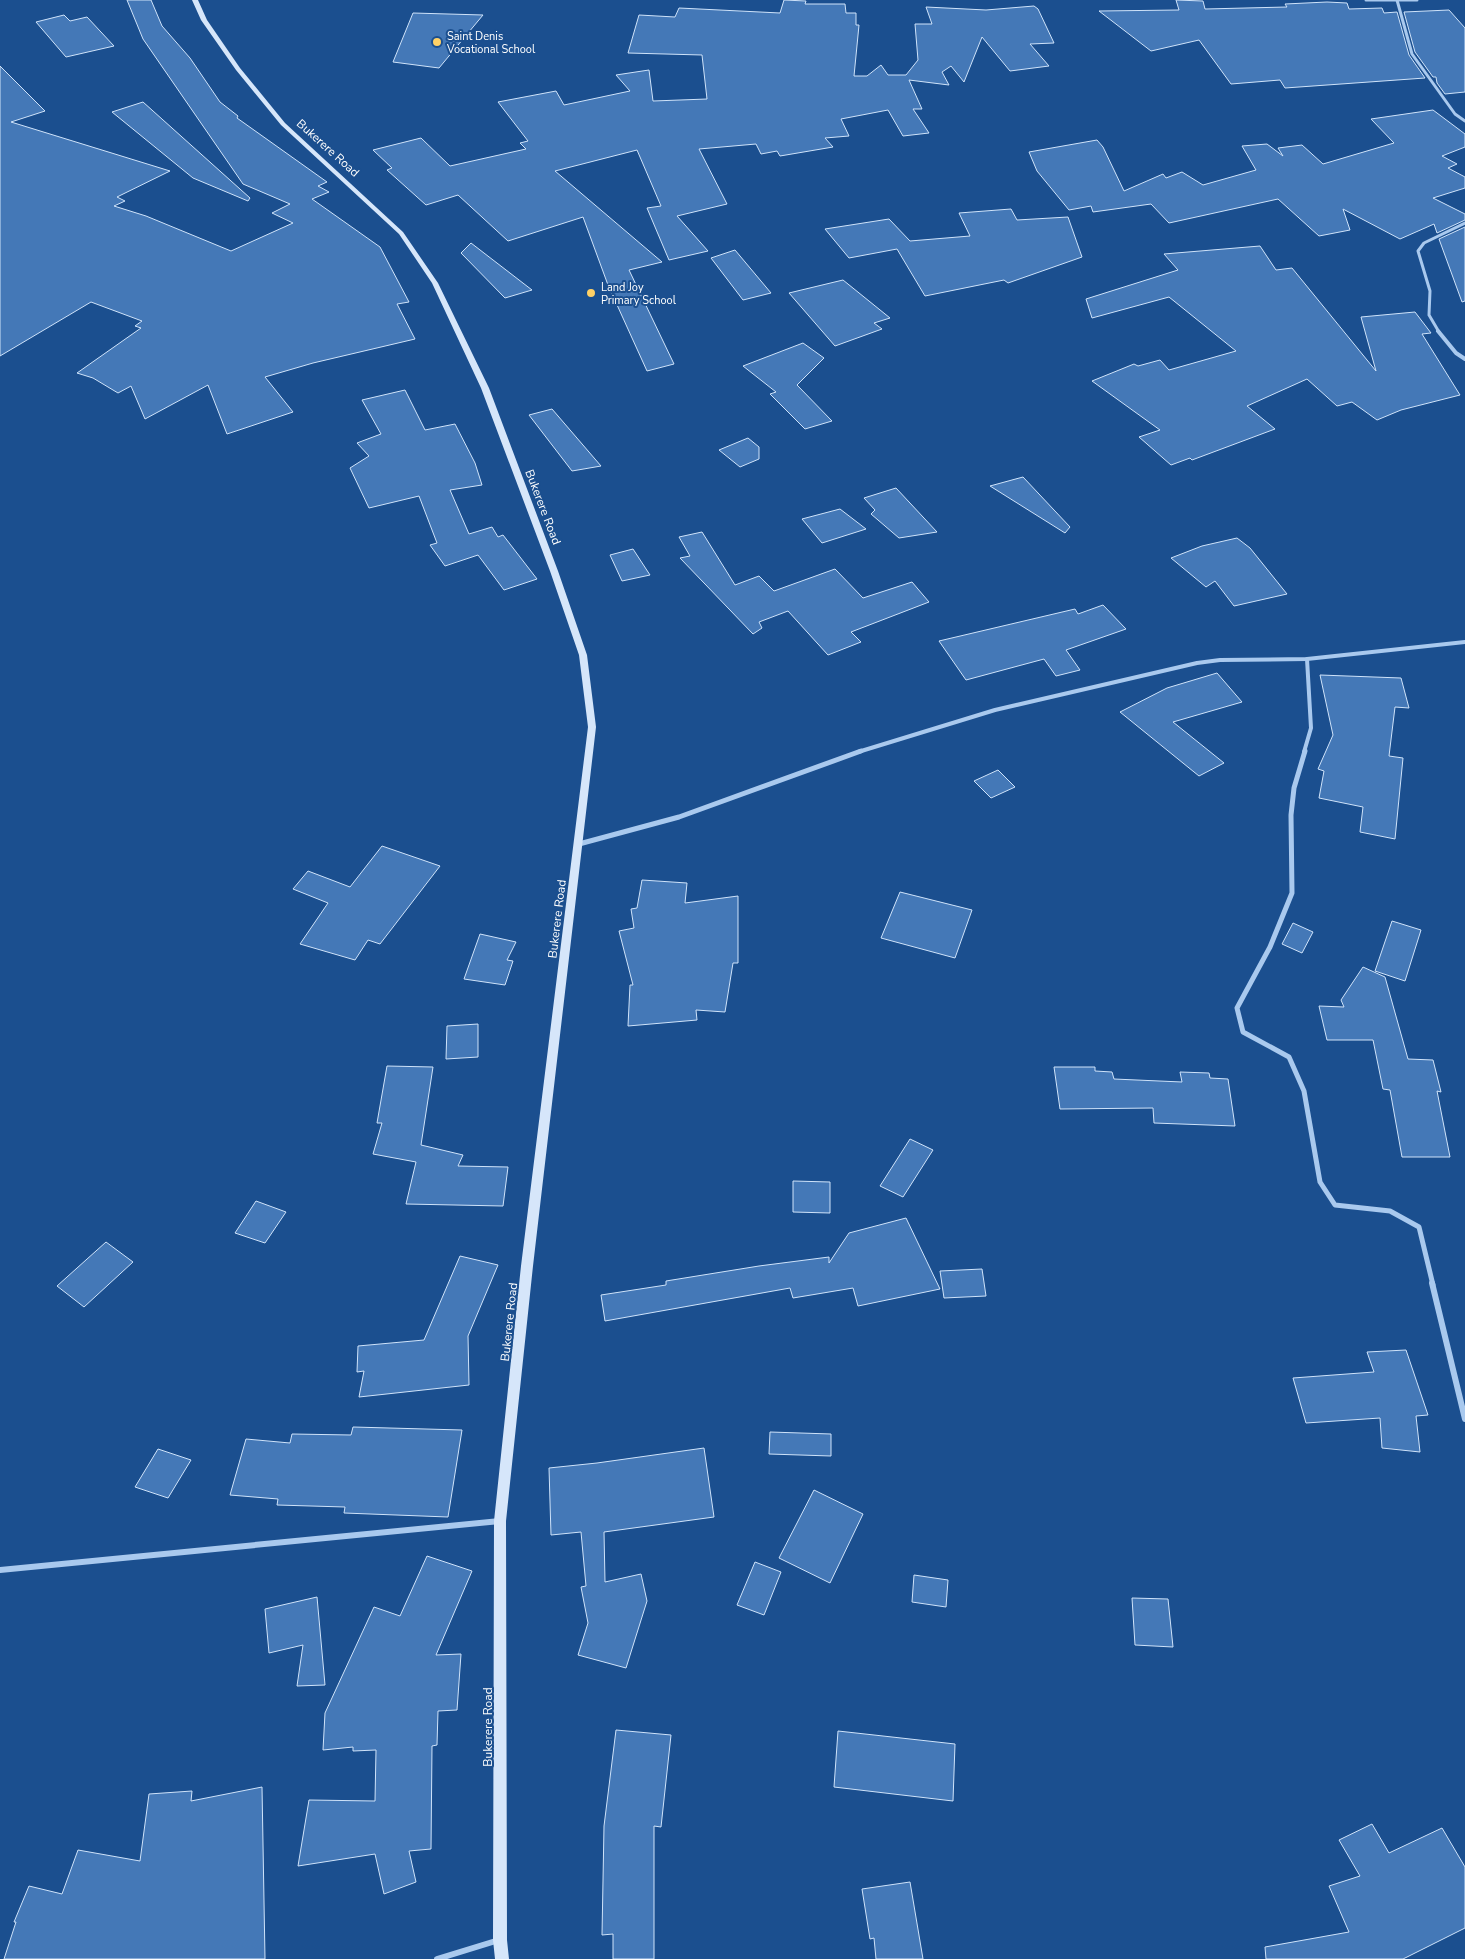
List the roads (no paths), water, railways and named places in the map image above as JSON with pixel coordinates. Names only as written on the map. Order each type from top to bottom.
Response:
[{"type":"street","name":"Bukerere Road","points":[[195,0],[204,20],[238,69],[283,124],[401,233],[435,283],[485,388],[554,571],[583,655],[592,727],[528,1256],[500,1521],[500,1940],[502,1959]]},
{"type":"street","points":[[1366,0],[1417,0]]},
{"type":"street","points":[[1397,0],[1412,54],[1455,114],[1465,121]]},
{"type":"street","points":[[1465,223],[1424,243],[1418,251],[1430,291],[1430,315],[1440,334],[1456,353],[1465,359]]},
{"type":"street","points":[[579,844],[679,817],[869,748],[995,710],[1197,663],[1220,660],[1308,659],[1465,642]]},
{"type":"street","points":[[1308,659],[1311,728],[1294,788],[1291,815],[1292,894],[1270,947],[1237,1008],[1243,1032],[1289,1057],[1304,1092],[1320,1182],[1335,1205],[1390,1211],[1418,1227],[1465,1419]]},
{"type":"street","points":[[0,1570],[500,1521]]},
{"type":"street","points":[[437,1959],[500,1940]]},
{"type":"place","name":"Saint Denis Vocational School","points":[[437,42]]},
{"type":"place","name":"Land Joy Primary School","points":[[591,293]]}]
